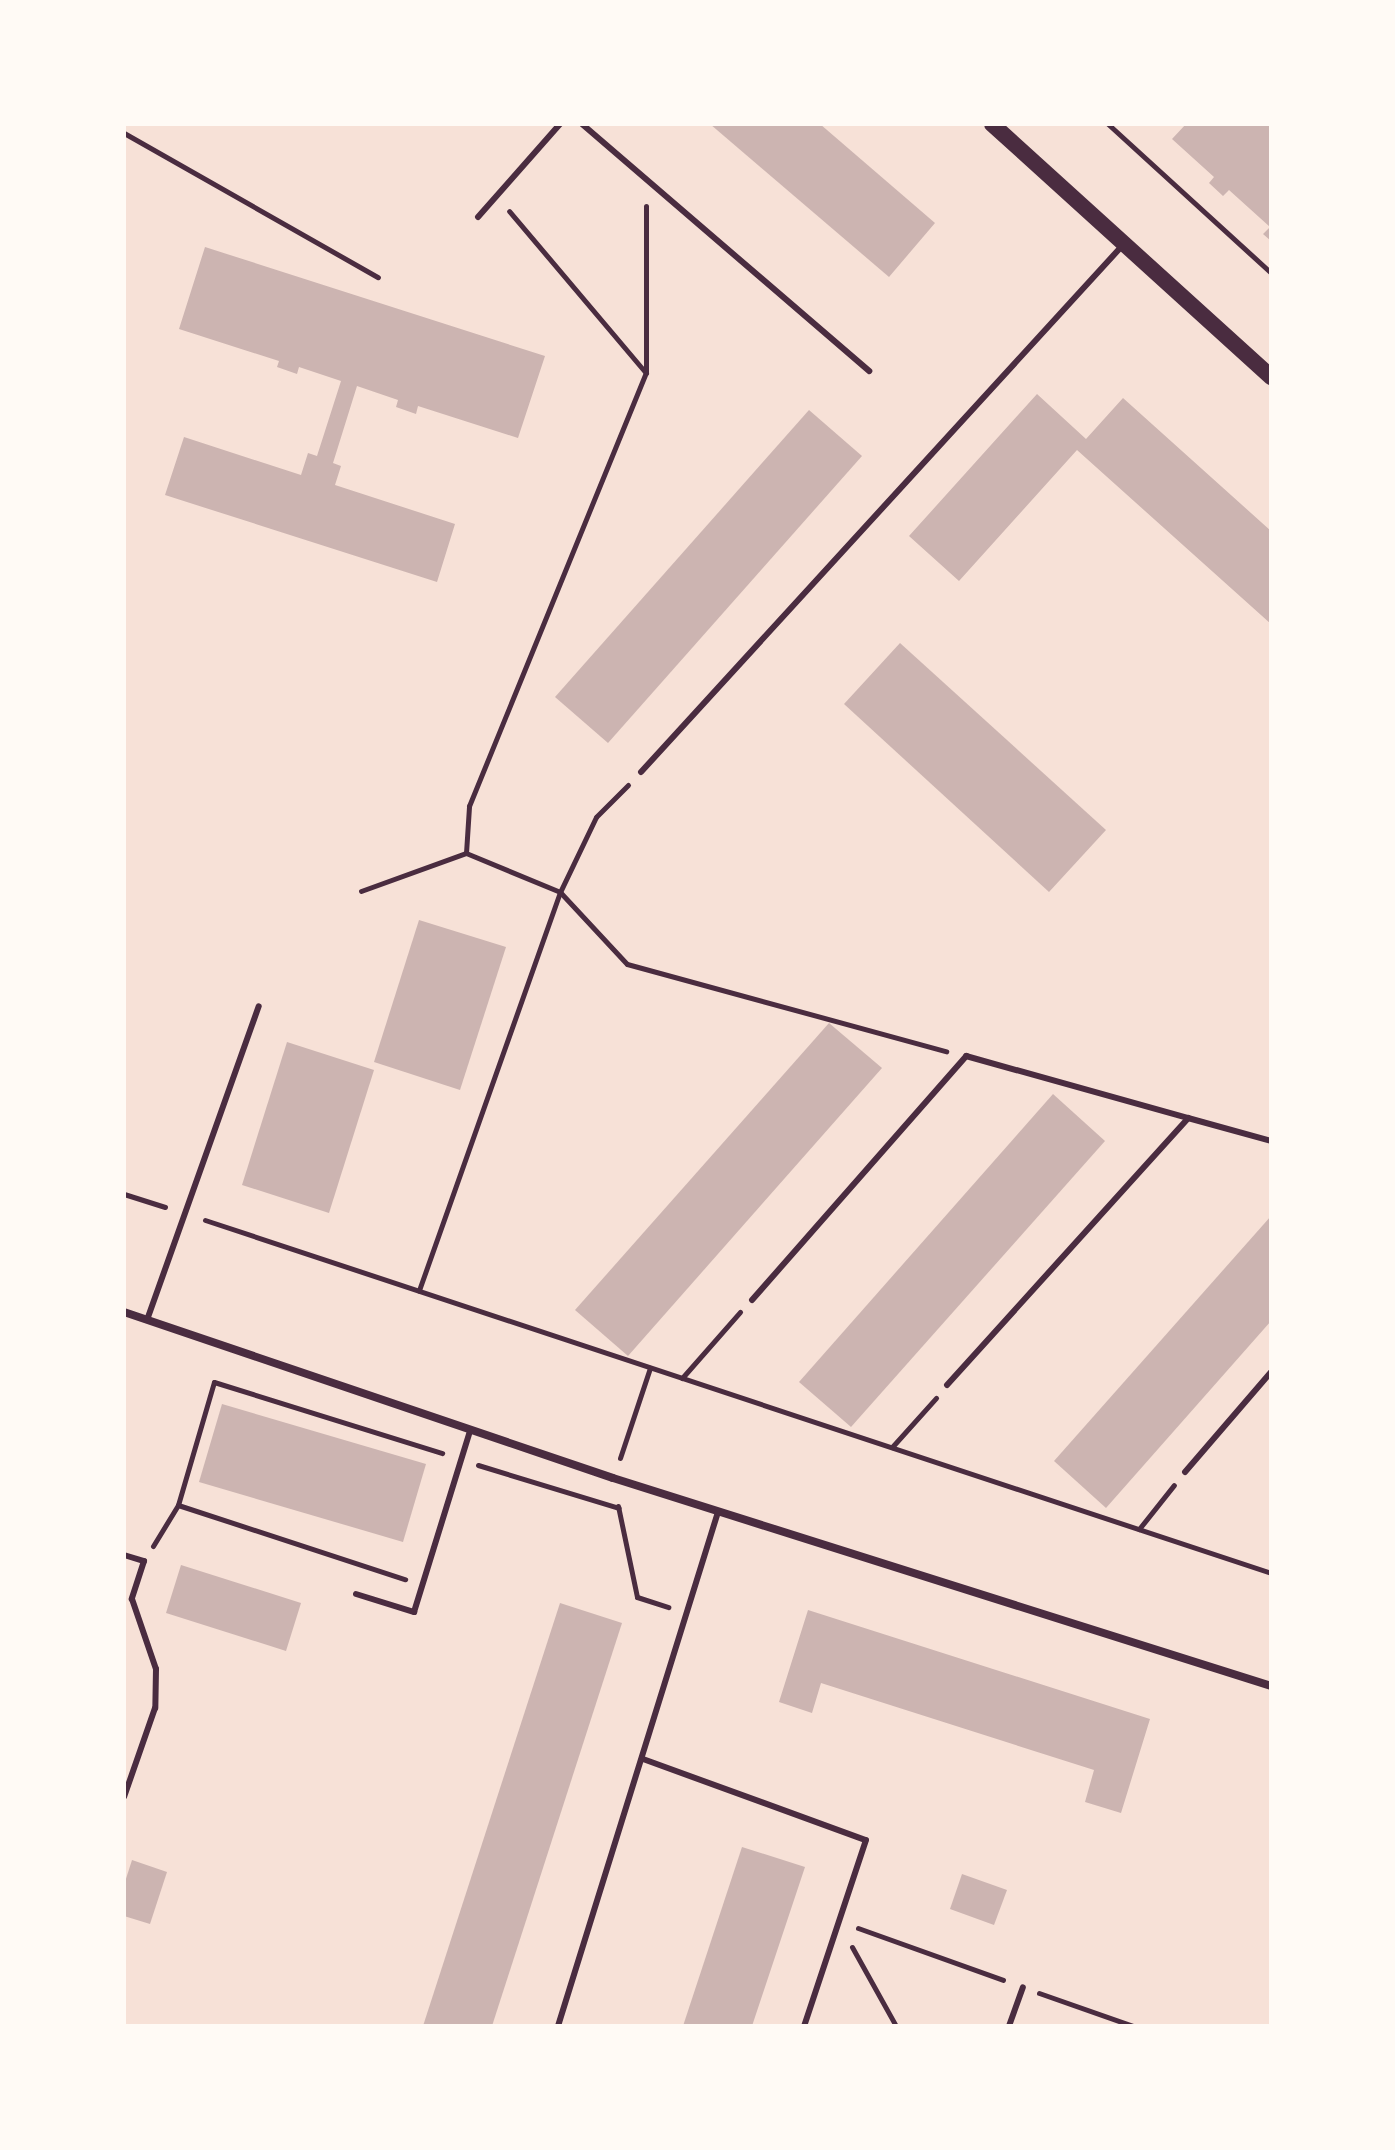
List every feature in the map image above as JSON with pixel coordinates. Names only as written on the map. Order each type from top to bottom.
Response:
[{"type":"main road","points":[[992,124],[1271,377]]},
{"type":"street","points":[[124,1312],[718,1512],[1271,1686]]},
{"type":"lane","points":[[478,217],[495,194],[560,124]]},
{"type":"lane","points":[[582,124],[869,371]]},
{"type":"lane","points":[[641,772],[1125,243]]},
{"type":"lane","points":[[147,1320],[259,1006]]},
{"type":"lane","points":[[752,1300],[966,1056],[1271,1141]]},
{"type":"lane","points":[[947,1385],[1188,1118]]},
{"type":"lane","points":[[1185,1472],[1271,1372]]},
{"type":"lane","points":[[356,1594],[414,1612],[470,1431]]},
{"type":"lane","points":[[558,2026],[718,1512]]},
{"type":"lane","points":[[124,1555],[144,1561],[132,1599],[156,1669],[155,1708],[124,1797]]},
{"type":"lane","points":[[643,1759],[866,1840],[804,2026]]},
{"type":"lane","points":[[1009,2026],[1023,1987]]},
{"type":"path","points":[[1108,124],[1271,273]]},
{"type":"path","points":[[124,133],[378,277]]},
{"type":"path","points":[[466,853],[469,806],[646,373],[646,179]]},
{"type":"path","points":[[495,194],[646,373]]},
{"type":"path","points":[[419,1291],[560,892],[596,817],[641,772]]},
{"type":"path","points":[[361,891],[466,853],[560,892],[627,964],[966,1056]]},
{"type":"path","points":[[124,1194],[1271,1573]]},
{"type":"path","points":[[682,1378],[752,1300]]},
{"type":"path","points":[[144,1561],[178,1505],[214,1382],[619,1508]]},
{"type":"path","points":[[892,1447],[947,1385]]},
{"type":"path","points":[[1139,1529],[1185,1472]]},
{"type":"path","points":[[178,1505],[422,1584]]},
{"type":"path","points":[[838,1921],[1133,2026]]},
{"type":"path","points":[[838,1921],[896,2026]]},
{"type":"building","points":[[710,124],[820,124],[935,223],[889,277]]},
{"type":"building","points":[[1186,124],[1271,124],[1271,241],[1263,234],[1270,227],[1229,190],[1223,196],[1209,183],[1214,177],[1172,139]]},
{"type":"building","points":[[205,247],[545,356],[518,438],[418,406],[416,414],[396,407],[398,400],[357,386],[333,463],[341,466],[335,485],[455,524],[437,582],[165,495],[184,437],[301,475],[308,453],[317,456],[341,381],[299,367],[297,374],[277,367],[279,361],[179,329]]},
{"type":"building","points":[[1037,394],[1086,439],[1123,398],[1271,531],[1271,624],[1077,450],[959,581],[909,536]]},
{"type":"building","points":[[809,410],[862,456],[608,743],[555,697]]},
{"type":"building","points":[[900,643],[1106,830],[1049,892],[844,704]]},
{"type":"building","points":[[419,920],[506,947],[460,1090],[374,1062]]},
{"type":"building","points":[[829,1023],[882,1068],[628,1356],[575,1310]]},
{"type":"building","points":[[287,1042],[374,1070],[329,1213],[242,1185]]},
{"type":"building","points":[[1053,1094],[1105,1141],[851,1427],[799,1382]]},
{"type":"building","points":[[1271,1216],[1271,1321],[1106,1508],[1054,1461]]},
{"type":"building","points":[[222,1404],[426,1464],[403,1542],[199,1482]]},
{"type":"building","points":[[181,1565],[301,1603],[286,1651],[166,1613]]},
{"type":"building","points":[[560,1603],[622,1623],[492,2026],[423,2026]]},
{"type":"building","points":[[808,1610],[1150,1719],[1121,1813],[1085,1802],[1094,1770],[821,1683],[812,1713],[779,1702]]},
{"type":"building","points":[[742,1847],[805,1867],[752,2026],[683,2026]]},
{"type":"building","points":[[132,1860],[167,1872],[150,1924],[124,1916],[124,1885]]},
{"type":"building","points":[[962,1874],[1007,1890],[994,1925],[950,1909]]}]
